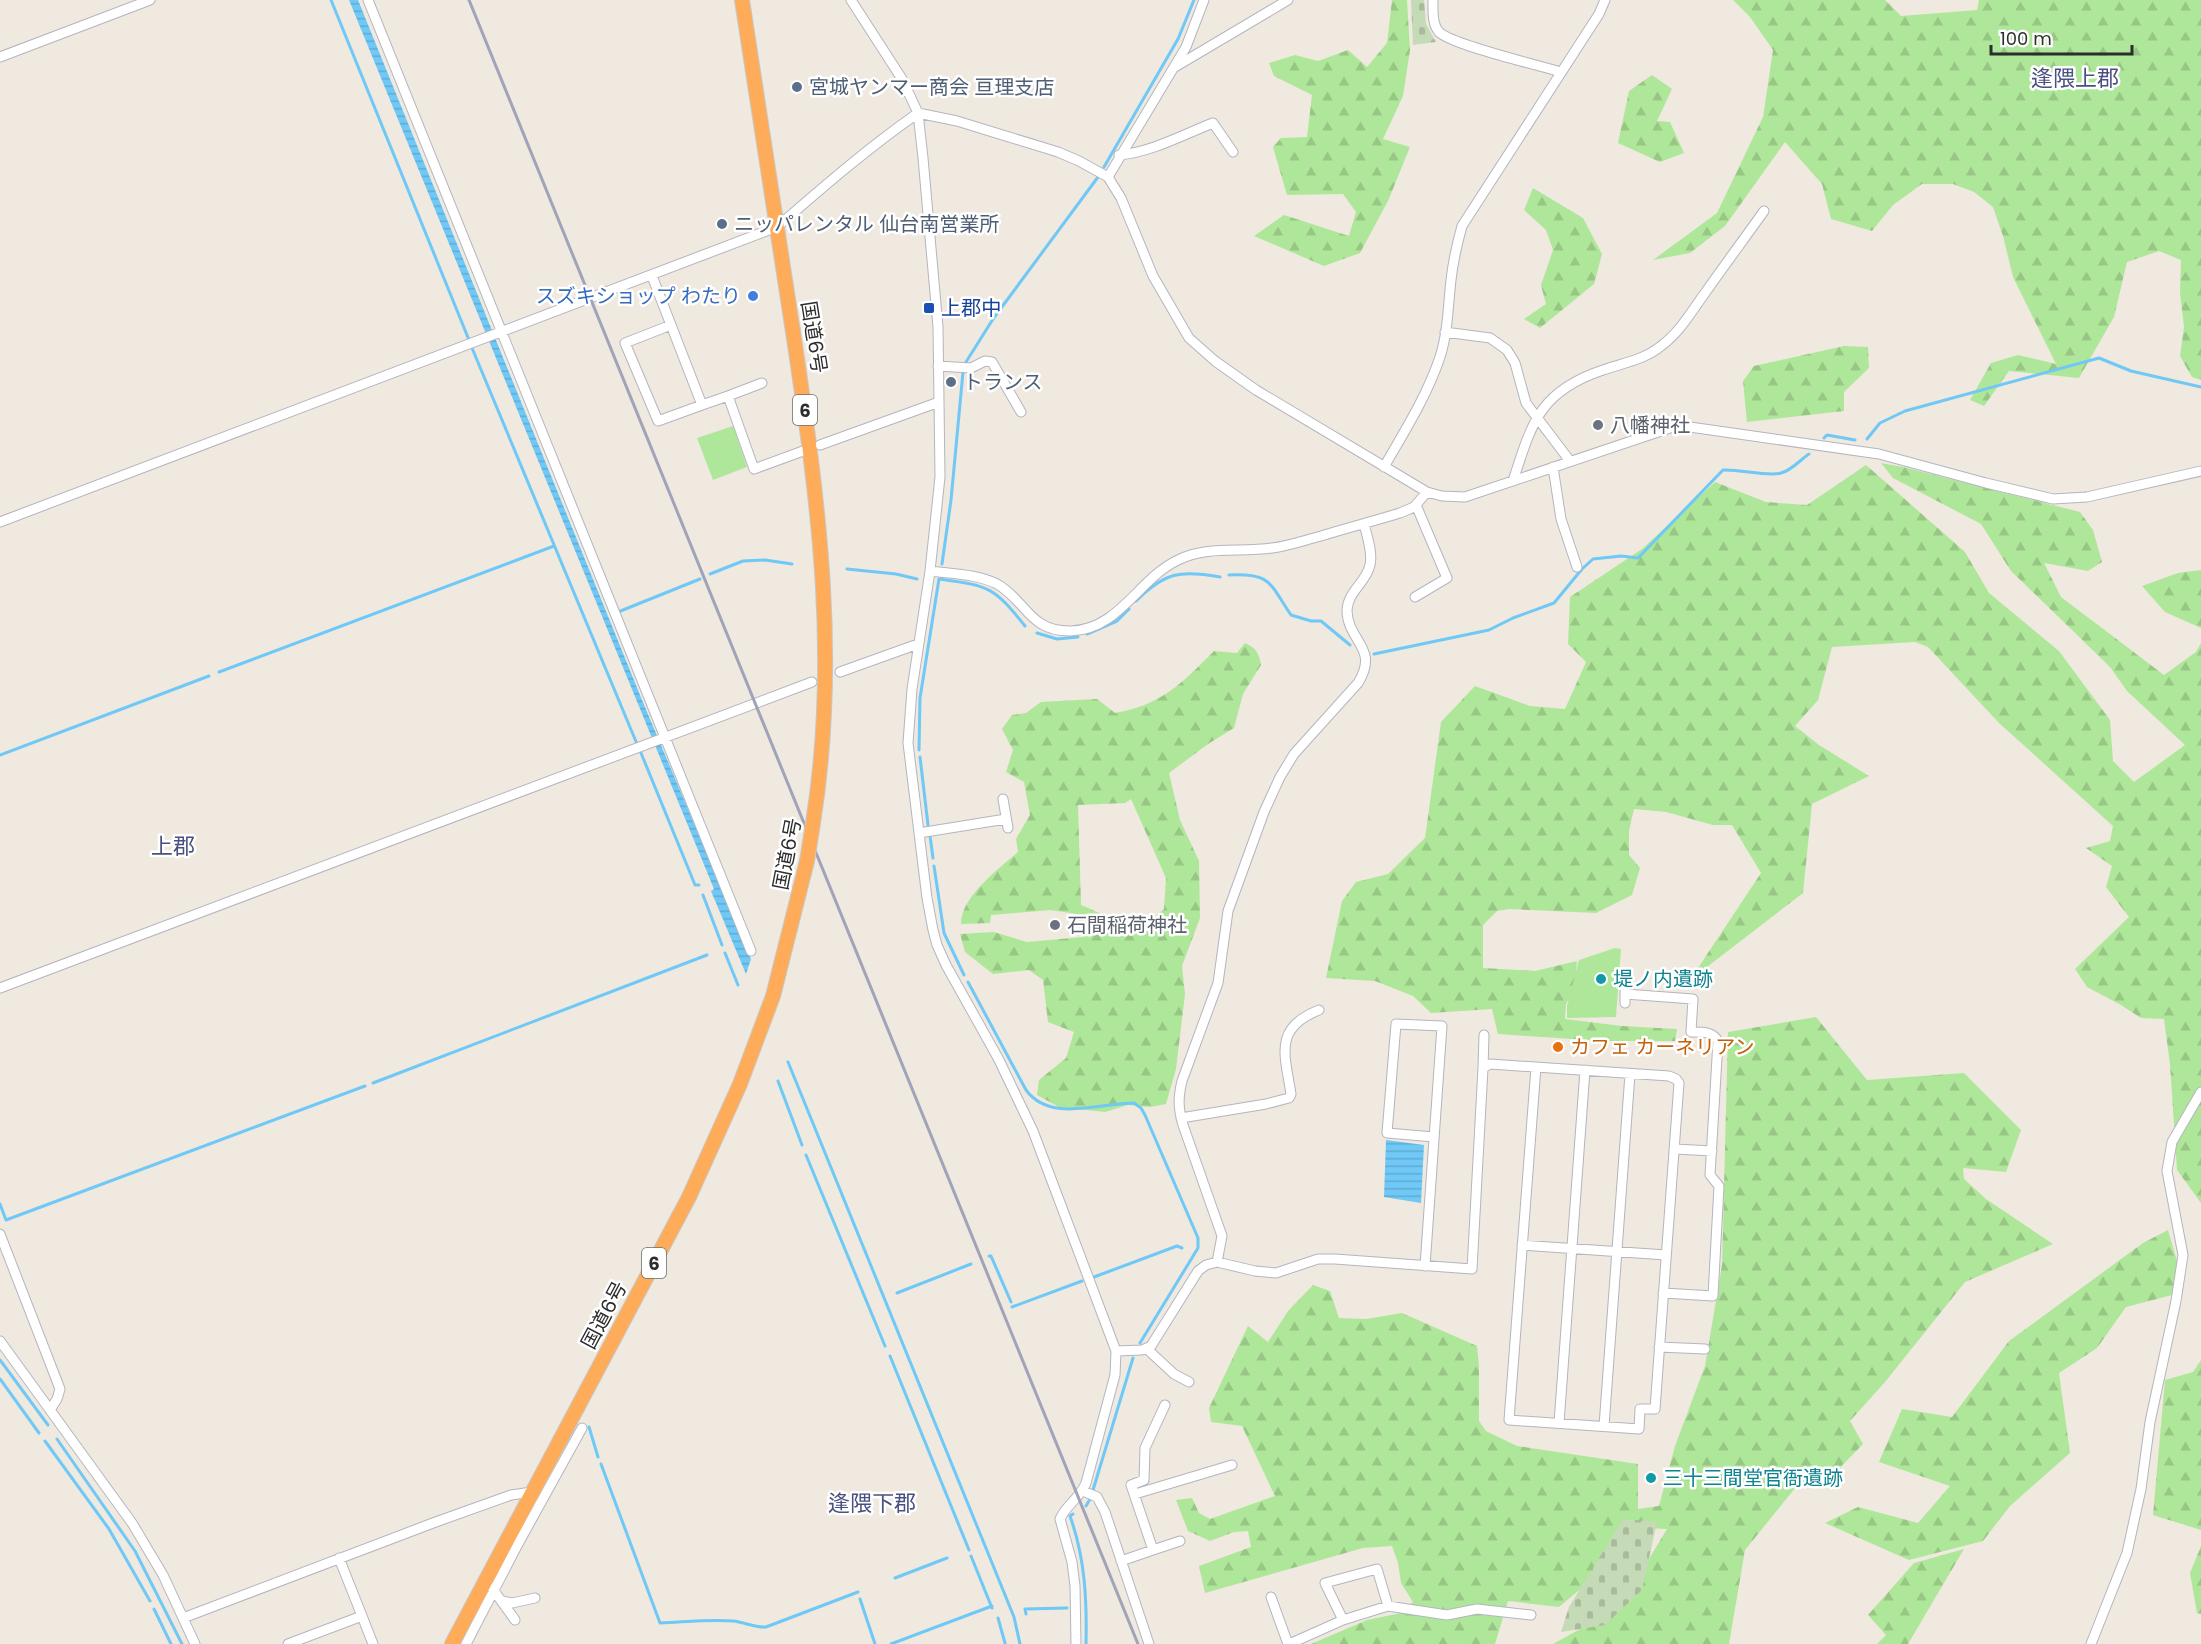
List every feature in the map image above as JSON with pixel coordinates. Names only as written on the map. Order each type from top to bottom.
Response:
[{"type":"highway","name":"国道6号","points":[[452,1644],[490,1585],[532,1492],[689,1197],[721,1128],[773,996],[807,861],[819,788],[825,720],[827,657],[825,613],[811,449],[742,0]]},
{"type":"street","points":[[0,57],[150,0]]},
{"type":"street","points":[[368,0],[501,333],[659,741],[751,951]]},
{"type":"street","points":[[851,0],[902,79],[918,113],[934,275],[940,477],[930,571],[912,689],[908,743],[927,898],[937,945],[1006,1074],[1033,1131],[1116,1351],[1115,1375],[1088,1478],[1083,1491],[1064,1512],[1060,1523],[1067,1542],[1075,1586],[1076,1644]]},
{"type":"street","points":[[1108,177],[1119,155],[1186,47],[1204,0]]},
{"type":"street","points":[[1173,68],[1288,0]]},
{"type":"street","points":[[1433,0],[1434,23],[1445,37],[1561,72]]},
{"type":"street","points":[[1384,467],[1417,409],[1440,356],[1450,311],[1454,254],[1462,226],[1599,14],[1605,0]]},
{"type":"street","points":[[0,522],[777,227],[869,148],[918,113],[957,121],[1058,152],[1108,177],[1121,198],[1153,276],[1188,338],[1215,361],[1256,390],[1427,492],[1442,496],[1465,497],[1673,427],[1683,426],[1879,454],[2053,499],[2087,497],[2201,471]]},
{"type":"street","points":[[1119,155],[1134,154],[1150,149],[1213,123],[1233,152]]},
{"type":"street","points":[[1513,481],[1542,408],[1550,398],[1578,379],[1637,360],[1661,346],[1680,328],[1764,211]]},
{"type":"street","points":[[652,276],[702,405]]},
{"type":"street","points":[[671,325],[626,343],[658,422],[762,383]]},
{"type":"street","points":[[1445,332],[1491,339],[1507,350],[1515,363],[1526,403],[1570,461]]},
{"type":"street","points":[[938,366],[970,368],[985,361],[992,362],[1022,412]]},
{"type":"street","points":[[728,396],[754,469],[803,451]]},
{"type":"street","points":[[820,445],[939,402]]},
{"type":"street","points":[[1553,468],[1561,519],[1577,567]]},
{"type":"street","points":[[930,571],[994,582],[1003,588],[1033,619],[1053,629],[1070,631],[1087,629],[1111,617],[1156,574],[1180,559],[1201,552],[1273,548],[1364,524],[1400,513],[1416,505],[1427,492]]},
{"type":"street","points":[[1415,597],[1447,578],[1416,505]]},
{"type":"street","points":[[1217,1262],[1222,1236],[1181,1118],[1178,1101],[1182,1081],[1218,983],[1228,911],[1264,812],[1280,777],[1294,754],[1358,683],[1364,673],[1365,650],[1348,623],[1347,612],[1351,595],[1371,564],[1364,524]]},
{"type":"street","points":[[840,672],[918,644]]},
{"type":"street","points":[[0,988],[812,682]]},
{"type":"street","points":[[919,832],[1007,823],[1003,799]]},
{"type":"street","points":[[1625,993],[1693,999],[1691,1032],[1709,1033],[1715,1035],[1719,1041],[1710,1175],[1719,1186],[1713,1296],[1663,1293]]},
{"type":"street","points":[[1181,1118],[1289,1098],[1291,1094],[1285,1058],[1285,1041],[1302,1018],[1319,1010]]},
{"type":"street","points":[[1425,1266],[1442,1026],[1396,1024],[1387,1133],[1434,1137]]},
{"type":"street","points":[[1116,1351],[1147,1349],[1151,1346],[1198,1271],[1206,1265],[1217,1262],[1269,1273],[1285,1271],[1318,1259],[1472,1269],[1484,1035]]},
{"type":"street","points":[[1483,1068],[1490,1064],[1536,1066],[1669,1076],[1676,1079],[1678,1083],[1675,1149],[1654,1409],[1640,1409],[1639,1429],[1509,1420],[1536,1066]]},
{"type":"street","points":[[1559,1423],[1585,1070]]},
{"type":"street","points":[[1604,1426],[1629,1074]]},
{"type":"street","points":[[2091,1644],[2127,1553],[2142,1490],[2151,1422],[2176,1301],[2182,1255],[2167,1171],[2172,1142],[2201,1092]]},
{"type":"street","points":[[1675,1149],[1712,1151]]},
{"type":"street","points":[[0,1234],[60,1389],[50,1410]]},
{"type":"street","points":[[1522,1245],[1665,1254]]},
{"type":"street","points":[[0,1341],[132,1523],[163,1575],[195,1644]]},
{"type":"street","points":[[1659,1347],[1705,1349]]},
{"type":"street","points":[[1147,1349],[1174,1374],[1189,1382]]},
{"type":"street","points":[[1153,1550],[1131,1485],[1144,1480],[1145,1448],[1165,1405]]},
{"type":"street","points":[[466,1644],[490,1585],[518,1544],[582,1428]]},
{"type":"street","points":[[1134,1494],[1232,1465]]},
{"type":"street","points":[[1083,1491],[1096,1497],[1112,1529],[1149,1644]]},
{"type":"street","points":[[183,1618],[511,1495],[532,1492]]},
{"type":"street","points":[[1121,1561],[1180,1541]]},
{"type":"street","points":[[339,1558],[373,1644]]},
{"type":"street","points":[[1343,1620],[1325,1583],[1377,1569],[1388,1606]]},
{"type":"street","points":[[490,1585],[516,1620]]},
{"type":"street","points":[[1271,1597],[1289,1644],[1343,1620],[1388,1606],[1447,1615],[1477,1609],[1531,1615]]},
{"type":"street","points":[[502,1601],[512,1603],[535,1598]]},
{"type":"street","points":[[288,1644],[362,1616]]},
{"type":"green space","points":[[1392,0],[1407,0],[1410,50],[1403,96],[1383,139],[1410,147],[1388,201],[1360,253],[1324,266],[1254,236],[1284,215],[1349,236],[1356,212],[1343,194],[1287,195],[1273,147],[1281,138],[1307,137],[1312,95],[1274,76],[1269,63],[1295,55],[1318,61],[1348,50],[1367,67],[1387,43]]},
{"type":"green space","points":[[1411,0],[1424,0],[1426,24],[1436,42],[1413,45]]},
{"type":"green space","points":[[1733,0],[1885,0],[1901,16],[1977,10],[1979,0],[2201,0],[2201,380],[2192,377],[2180,356],[2184,327],[2180,293],[2181,260],[2159,251],[2127,262],[2114,317],[2079,378],[2009,371],[1984,406],[1970,400],[1991,363],[2018,355],[2056,364],[2013,277],[1993,207],[1974,192],[1953,184],[1922,184],[1893,205],[1872,231],[1831,219],[1822,184],[1785,142],[1725,226],[1690,253],[1653,260],[1717,213],[1763,117],[1773,50],[1750,17]]},
{"type":"green space","points":[[1652,75],[1672,89],[1657,121],[1670,122],[1684,153],[1660,162],[1618,143],[1629,91]]},
{"type":"green space","points":[[1533,188],[1583,218],[1602,254],[1594,284],[1540,328],[1524,319],[1546,304],[1541,285],[1553,250],[1546,230],[1524,210]]},
{"type":"green space","points":[[1844,346],[1868,347],[1869,368],[1844,392],[1844,411],[1747,422],[1743,381],[1754,366]]},
{"type":"green space","points":[[733,426],[747,467],[713,480],[697,438]]},
{"type":"green space","points":[[1881,463],[2080,512],[2093,530],[2102,562],[2088,571],[2044,563],[2061,597],[2164,675],[2196,652],[2201,643],[2201,1203],[2177,1170],[2170,1064],[2164,1019],[2141,1018],[2087,987],[2075,969],[2129,917],[2106,887],[2112,866],[2086,848],[2110,841],[2113,826],[1999,723],[1928,647],[1915,642],[1832,647],[1818,700],[1795,726],[1819,745],[1869,776],[1812,804],[1803,893],[1690,980],[1761,873],[1732,825],[1713,825],[1666,812],[1634,809],[1629,831],[1629,855],[1640,868],[1632,895],[1596,913],[1509,909],[1497,911],[1483,925],[1483,968],[1535,971],[1577,961],[1574,990],[1566,1004],[1565,1019],[1622,1026],[1677,1029],[1675,1041],[1601,1041],[1498,1034],[1492,1009],[1431,1013],[1413,996],[1375,981],[1326,978],[1342,901],[1356,882],[1388,874],[1425,838],[1441,722],[1475,686],[1530,706],[1565,709],[1586,662],[1568,644],[1570,597],[1642,549],[1715,482],[1766,502],[1807,505],[1866,465],[1965,552],[1989,593],[2059,651],[2110,720],[2113,761],[2134,782],[2185,745],[2127,691],[2110,667],[2011,571],[1981,524],[1893,478]]},
{"type":"green space","points":[[2201,570],[2201,628],[2165,612],[2142,586],[2178,573]]},
{"type":"green space","points":[[1245,643],[1256,651],[1261,665],[1243,694],[1234,728],[1169,773],[1180,820],[1199,861],[1200,918],[1182,966],[1185,994],[1176,1069],[1166,1104],[1150,1107],[1128,1105],[1105,1112],[1059,1107],[1037,1095],[1039,1080],[1066,1058],[1074,1032],[1048,1022],[1043,980],[1029,970],[993,974],[965,952],[960,934],[994,932],[1027,942],[1083,937],[1077,914],[1050,910],[991,915],[990,923],[961,924],[967,903],[974,893],[1018,852],[1016,839],[1030,815],[1024,782],[1006,772],[1013,750],[1002,729],[1012,715],[1026,713],[1041,702],[1097,699],[1115,713],[1131,709],[1170,691],[1214,651],[1237,653]],"holes":[[[1131,799],[1166,878],[1164,909],[1139,930],[1081,905],[1078,805],[1125,803]]]},
{"type":"green space","points":[[1615,948],[1621,949],[1616,1017],[1567,1018],[1567,1006],[1579,960]]},
{"type":"green space","points":[[1816,1017],[1867,1080],[1964,1073],[2021,1130],[2006,1172],[1963,1168],[1964,1179],[1986,1199],[2053,1244],[1965,1282],[1885,1382],[1850,1421],[1863,1444],[1829,1479],[1796,1487],[1745,1550],[1729,1644],[1553,1644],[1620,1607],[1667,1529],[1620,1527],[1597,1575],[1559,1607],[1508,1601],[1495,1644],[1311,1644],[1367,1620],[1401,1613],[1413,1602],[1401,1583],[1398,1563],[1392,1546],[1363,1548],[1205,1593],[1199,1566],[1251,1547],[1248,1531],[1234,1532],[1210,1541],[1188,1531],[1176,1500],[1192,1498],[1199,1513],[1210,1519],[1275,1496],[1242,1426],[1211,1422],[1209,1408],[1248,1326],[1268,1342],[1288,1311],[1313,1285],[1330,1291],[1339,1318],[1366,1319],[1402,1313],[1477,1346],[1479,1421],[1486,1431],[1517,1446],[1638,1464],[1638,1509],[1659,1506],[1675,1446],[1705,1366],[1722,1265],[1728,1032]]},
{"type":"green space","points":[[2168,1230],[2178,1265],[2172,1295],[2126,1307],[2097,1348],[2059,1373],[2070,1453],[2010,1506],[1983,1541],[1909,1560],[1825,1523],[1858,1507],[1918,1523],[1950,1486],[1879,1462],[1902,1409],[1952,1417],[2009,1341],[2143,1243]]},
{"type":"green space","points":[[2201,1360],[2201,1530],[2153,1515],[2165,1380],[2193,1372]]},
{"type":"green space","points":[[1623,1519],[1657,1522],[1642,1590],[1605,1625],[1561,1632],[1569,1607]]},
{"type":"green space","points":[[2201,1546],[2201,1614],[2197,1613],[2190,1573]]},
{"type":"green space","points":[[1964,1549],[1908,1644],[1877,1644],[1886,1635],[1868,1615],[1914,1563]]},
{"type":"water","points":[[349,0],[358,0],[642,700],[751,959],[746,974],[711,891],[714,889]]},
{"type":"water","points":[[1386,1140],[1424,1145],[1421,1203],[1384,1197]]},
{"type":"waterway","points":[[331,0],[469,340]]},
{"type":"waterway","points":[[1104,167],[1178,39],[1194,0]]},
{"type":"waterway","points":[[966,362],[993,319],[1098,177]]},
{"type":"waterway","points":[[472,348],[637,744]]},
{"type":"waterway","points":[[1867,439],[1880,423],[1905,411],[2099,358],[2131,371],[2201,387]]},
{"type":"waterway","points":[[942,564],[951,500],[963,372]]},
{"type":"waterway","points":[[1824,438],[1827,435],[1855,440]]},
{"type":"waterway","points":[[1374,654],[1489,630],[1513,618],[1554,603],[1593,559],[1621,556],[1638,558],[1723,470],[1781,473],[1809,454]]},
{"type":"waterway","points":[[219,672],[554,546]]},
{"type":"waterway","points":[[710,574],[743,561],[765,560],[792,564]]},
{"type":"waterway","points":[[847,569],[896,574],[917,579]]},
{"type":"waterway","points":[[1136,601],[1156,584],[1174,576],[1194,574],[1220,577]]},
{"type":"waterway","points":[[1229,575],[1262,578],[1273,588],[1291,615],[1311,621],[1321,621],[1350,645]]},
{"type":"waterway","points":[[618,612],[700,579]]},
{"type":"waterway","points":[[919,750],[920,698],[939,579],[980,586],[989,590],[997,595],[1025,626]]},
{"type":"waterway","points":[[1087,634],[1117,621],[1129,609]]},
{"type":"waterway","points":[[1037,633],[1057,639],[1078,637]]},
{"type":"waterway","points":[[0,755],[209,676]]},
{"type":"waterway","points":[[641,753],[695,885],[699,885]]},
{"type":"waterway","points":[[920,757],[928,825]]},
{"type":"waterway","points":[[930,836],[933,858]]},
{"type":"waterway","points":[[934,866],[944,933],[964,975]]},
{"type":"waterway","points":[[703,895],[722,945]]},
{"type":"waterway","points":[[725,953],[738,985]]},
{"type":"waterway","points":[[373,1083],[707,955]]},
{"type":"waterway","points":[[968,982],[1026,1090],[1036,1100],[1062,1109],[1134,1103],[1145,1115],[1198,1238],[1198,1248],[1140,1343]]},
{"type":"waterway","points":[[788,1062],[1014,1617],[1020,1644]]},
{"type":"waterway","points":[[778,1081],[802,1145]]},
{"type":"waterway","points":[[0,1204],[6,1220],[365,1086]]},
{"type":"waterway","points":[[806,1155],[885,1346]]},
{"type":"waterway","points":[[1094,1277],[1177,1246],[1182,1248]]},
{"type":"waterway","points":[[989,1256],[991,1256],[1011,1302]]},
{"type":"waterway","points":[[897,1293],[971,1264]]},
{"type":"waterway","points":[[1012,1307],[1082,1281]]},
{"type":"waterway","points":[[890,1356],[969,1550]]},
{"type":"waterway","points":[[1093,1490],[1133,1358]]},
{"type":"waterway","points":[[0,1360],[48,1425]]},
{"type":"waterway","points":[[0,1379],[39,1433]]},
{"type":"waterway","points":[[589,1427],[598,1457]]},
{"type":"waterway","points":[[57,1439],[135,1551],[182,1644]]},
{"type":"waterway","points":[[45,1441],[109,1529],[150,1601]]},
{"type":"waterway","points":[[601,1464],[660,1623],[724,1620],[766,1627],[858,1592]]},
{"type":"waterway","points":[[1086,1506],[1090,1499]]},
{"type":"waterway","points":[[1073,1514],[1070,1516],[1079,1547],[1084,1579],[1086,1644]]},
{"type":"waterway","points":[[971,1556],[992,1608]]},
{"type":"waterway","points":[[895,1578],[947,1558]]},
{"type":"waterway","points":[[860,1599],[875,1644]]},
{"type":"waterway","points":[[891,1644],[992,1606]]},
{"type":"waterway","points":[[1026,1614],[1025,1609],[1067,1608]]},
{"type":"waterway","points":[[154,1609],[171,1644]]},
{"type":"waterway","points":[[998,1618],[1005,1643]]},
{"type":"railway","points":[[469,0],[1138,1644]]},
{"type":"place","name":"宮城ヤンマー商会 亘理支店","points":[[797,87]]},
{"type":"place","name":"ニッパレンタル 仙台南営業所","points":[[722,224]]},
{"type":"place","name":"スズキショップ わたり","points":[[753,296]]},
{"type":"place","name":"上郡中","points":[[929,308]]},
{"type":"place","name":"トランス","points":[[951,382]]},
{"type":"place","name":"八幡神社","points":[[1598,425]]},
{"type":"place","name":"石間稲荷神社","points":[[1055,925]]},
{"type":"place","name":"堤ノ内遺跡","points":[[1601,979]]},
{"type":"place","name":"カフェ カーネリアン","points":[[1558,1047]]},
{"type":"place","name":"三十三間堂官衙遺跡","points":[[1651,1478]]},
{"type":"district","name":"逢隈上郡","points":[[2075,78]]},
{"type":"district","name":"上郡","points":[[173,846]]},
{"type":"district","name":"逢隈下郡","points":[[872,1503]]}]
